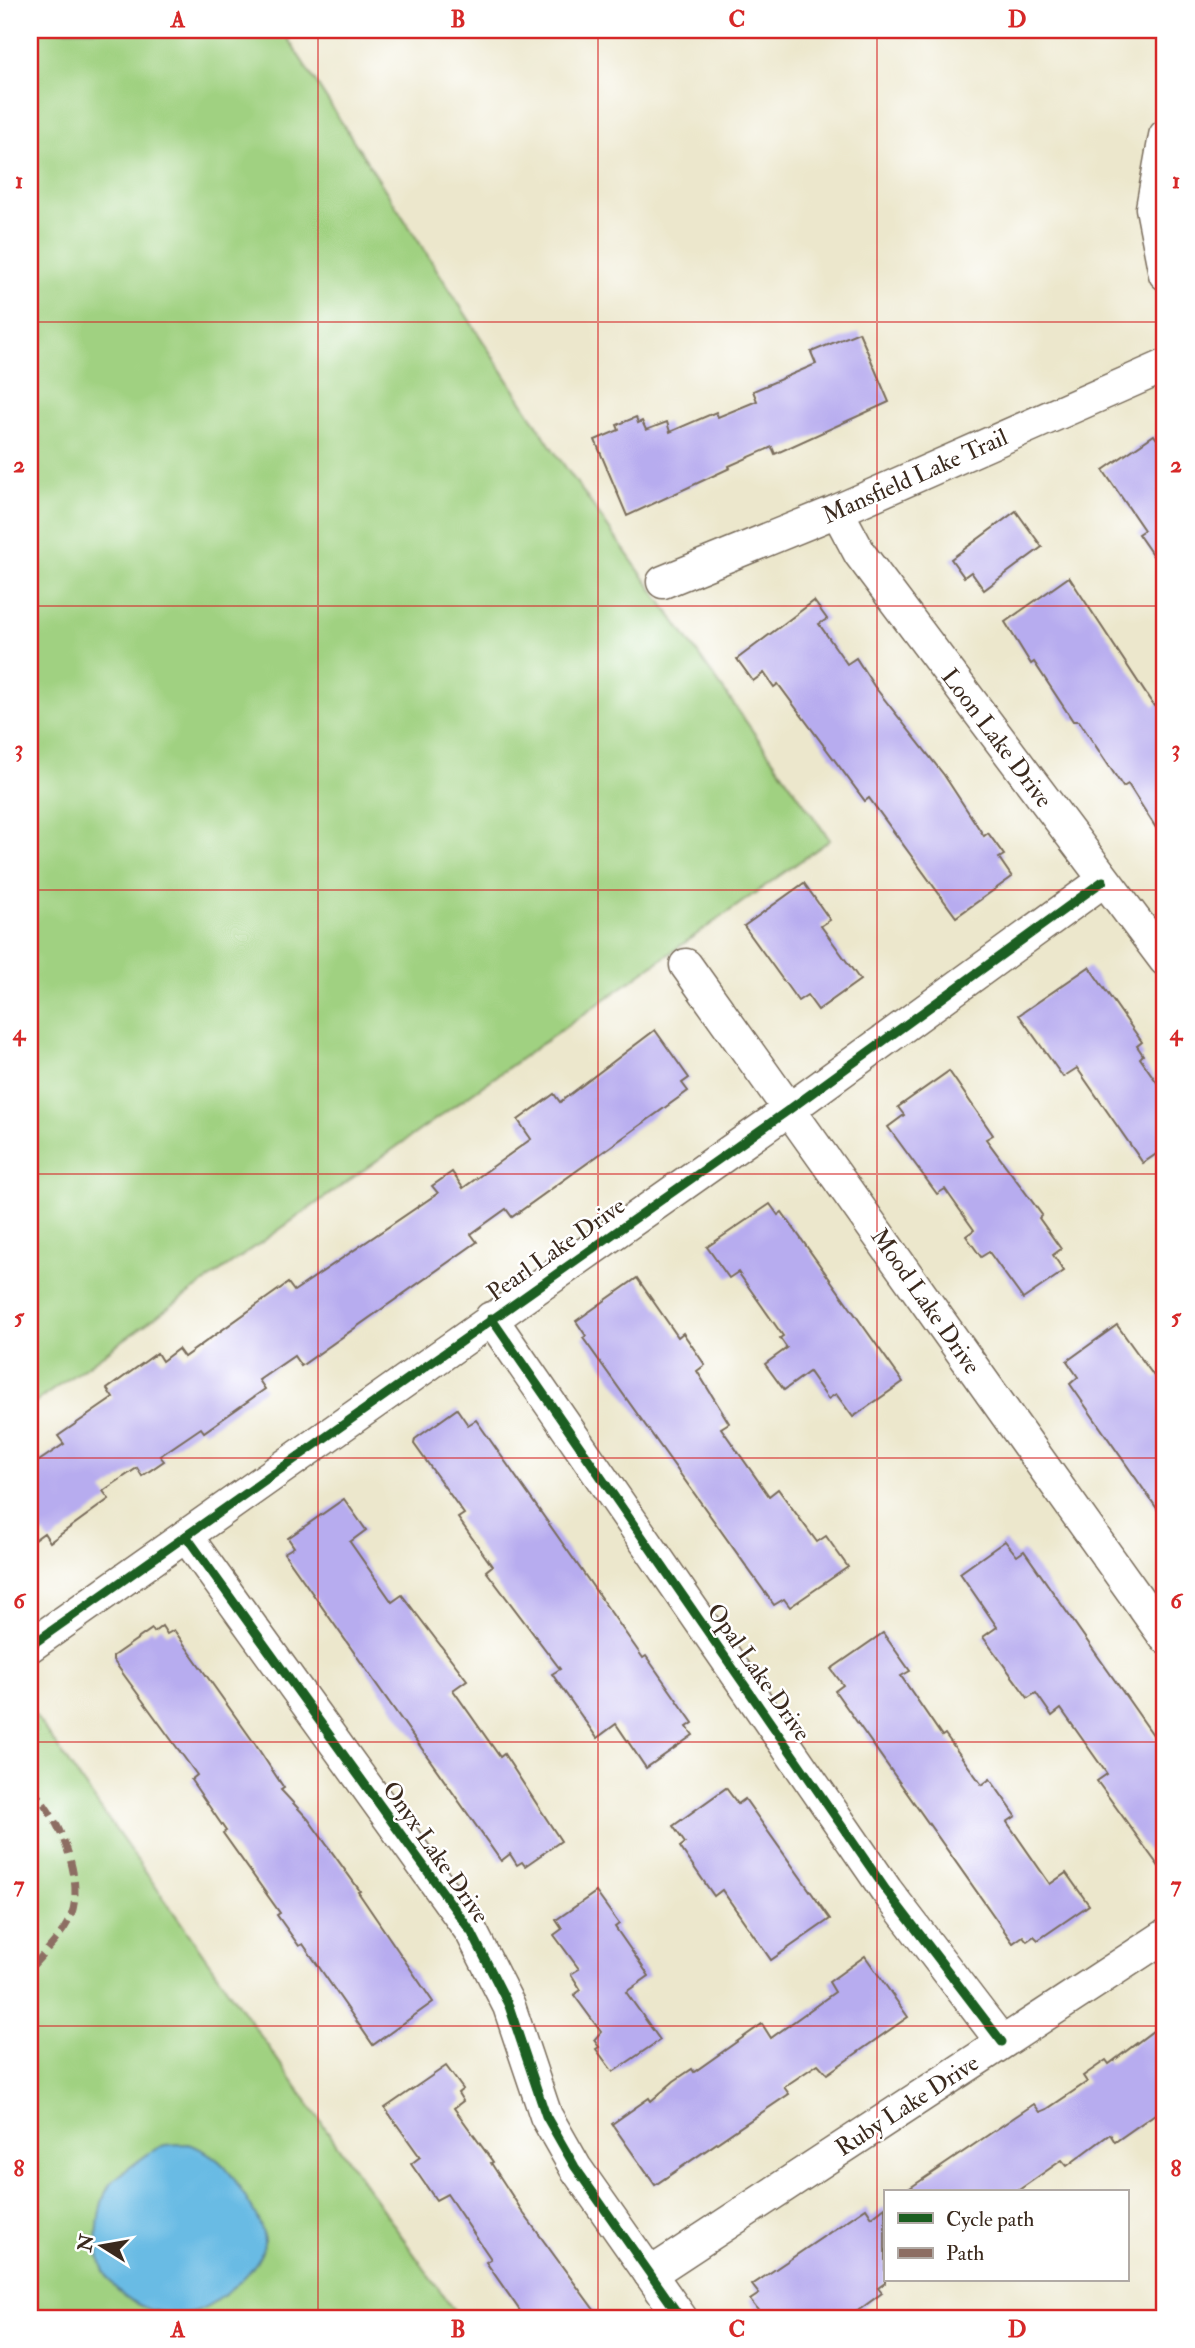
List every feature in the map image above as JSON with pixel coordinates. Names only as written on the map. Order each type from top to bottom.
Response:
[{"type":"street","points":[[1165,135],[1152,208],[1165,274]]},
{"type":"street","name":"Mansfield Lake Trail","points":[[663,582],[837,511],[1165,366]]},
{"type":"street","name":"Loon Lake Drive","points":[[837,511],[860,554],[1103,881],[1165,960]]},
{"type":"street","name":"Pearl Lake Drive","points":[[30,1646],[790,1109],[1103,881]]},
{"type":"street","name":"Mood Lake Drive","points":[[686,965],[1165,1637]]},
{"type":"street","name":"Opal Lake Drive","points":[[491,1318],[886,1890],[1002,2042]]},
{"type":"street","name":"Onyx Lake Drive","points":[[186,1536],[471,1933],[509,2006],[546,2116],[575,2167],[681,2318]]},
{"type":"street","name":"Ruby Lake Drive","points":[[650,2274],[1165,1936]]},
{"type":"green space","points":[[30,30],[282,30],[554,451],[830,840],[30,1406]]},
{"type":"green space","points":[[30,1708],[459,2318],[30,2318]]},
{"type":"water","points":[[188,2144],[213,2156],[232,2176],[256,2215],[264,2240],[257,2262],[225,2294],[202,2309],[180,2314],[167,2313],[155,2311],[131,2300],[112,2283],[101,2264],[99,2216],[105,2193],[119,2176],[158,2148]]},
{"type":"building","points":[[859,332],[889,402],[775,454],[772,447],[627,516],[595,440],[619,430],[617,425],[636,417],[638,423],[642,421],[646,430],[667,422],[670,432],[716,412],[718,417],[757,401],[753,391],[816,364],[811,352]]},
{"type":"building","points":[[1154,435],[1165,451],[1165,573],[1138,534],[1144,530],[1103,470]]},
{"type":"building","points":[[1016,511],[1042,547],[984,590],[971,572],[964,577],[951,559]]},
{"type":"building","points":[[1069,577],[1154,706],[1165,698],[1165,842],[1128,784],[1123,787],[1079,721],[1073,721],[1034,662],[1031,664],[1005,622]]},
{"type":"building","points":[[814,601],[827,619],[819,624],[847,664],[856,658],[874,686],[944,775],[984,836],[988,833],[1004,855],[999,858],[1012,877],[956,917],[869,798],[865,801],[778,684],[774,687],[764,673],[753,681],[737,659]]},
{"type":"building","points":[[804,883],[830,920],[821,926],[860,980],[818,1010],[807,995],[798,1001],[744,926]]},
{"type":"building","points":[[1089,967],[1142,1042],[1137,1046],[1143,1055],[1140,1058],[1165,1094],[1165,1148],[1143,1163],[1077,1068],[1063,1077],[1019,1015]]},
{"type":"building","points":[[655,1030],[689,1078],[682,1083],[688,1091],[512,1217],[506,1209],[471,1234],[477,1242],[301,1366],[294,1356],[259,1380],[265,1389],[204,1432],[201,1428],[160,1456],[164,1461],[142,1476],[137,1468],[103,1491],[109,1499],[50,1542],[44,1533],[30,1543],[30,1467],[64,1444],[58,1436],[113,1398],[107,1389],[157,1353],[162,1361],[178,1349],[184,1357],[288,1283],[294,1291],[438,1193],[432,1186],[452,1172],[463,1188],[531,1139],[518,1120],[554,1094],[560,1102]]},
{"type":"building","points":[[949,1071],[993,1135],[986,1139],[1042,1215],[1039,1218],[1061,1249],[1053,1255],[1064,1271],[1023,1299],[989,1252],[981,1257],[966,1236],[974,1230],[945,1189],[937,1194],[888,1127],[904,1115],[898,1107]]},
{"type":"building","points":[[770,1204],[778,1215],[782,1212],[903,1382],[853,1417],[836,1394],[828,1399],[809,1372],[784,1390],[765,1364],[787,1348],[780,1338],[783,1336],[738,1272],[729,1278],[707,1247]]},
{"type":"building","points":[[637,1278],[678,1337],[683,1333],[705,1365],[697,1371],[729,1423],[721,1428],[769,1496],[778,1489],[817,1542],[826,1536],[848,1567],[790,1607],[784,1599],[774,1605],[583,1338],[586,1336],[576,1321]]},
{"type":"building","points":[[1117,1325],[1156,1379],[1165,1373],[1165,1520],[1070,1384],[1078,1377],[1067,1361]]},
{"type":"building","points":[[457,1409],[468,1425],[476,1420],[643,1658],[646,1656],[693,1723],[687,1727],[693,1735],[646,1768],[616,1724],[597,1738],[552,1674],[560,1669],[486,1571],[492,1566],[458,1518],[464,1514],[414,1444],[415,1439]]},
{"type":"building","points":[[344,1499],[366,1530],[350,1542],[392,1602],[402,1595],[467,1680],[453,1690],[500,1757],[504,1754],[561,1841],[525,1866],[522,1862],[517,1865],[510,1854],[501,1861],[284,1553],[294,1547],[288,1538]]},
{"type":"building","points":[[1005,1541],[1017,1556],[1024,1551],[1165,1752],[1165,1875],[1097,1781],[1107,1774],[1061,1709],[1052,1716],[1036,1693],[1028,1698],[983,1637],[997,1627],[960,1573]]},
{"type":"building","points":[[162,1626],[167,1634],[174,1630],[255,1744],[284,1788],[281,1790],[308,1819],[360,1891],[358,1892],[433,2002],[373,2045],[303,1944],[299,1946],[277,1915],[280,1913],[223,1833],[226,1831],[191,1780],[197,1775],[113,1660],[113,1656],[152,1629],[154,1632]]},
{"type":"building","points":[[883,1633],[910,1671],[901,1676],[942,1736],[945,1734],[982,1785],[990,1779],[1016,1816],[1007,1822],[1050,1884],[1066,1873],[1089,1905],[1038,1940],[1034,1936],[1027,1941],[1023,1936],[1013,1943],[835,1691],[843,1685],[831,1669]]},
{"type":"building","points":[[726,1788],[738,1804],[745,1799],[830,1919],[771,1960],[722,1890],[714,1896],[680,1847],[685,1843],[673,1826]]},
{"type":"building","points":[[596,1892],[619,1924],[615,1927],[649,1976],[626,1992],[660,2040],[613,2072],[596,2049],[599,2047],[594,2040],[601,2032],[574,1995],[581,1990],[571,1974],[579,1969],[554,1935],[562,1929],[556,1920]]},
{"type":"building","points":[[865,1956],[908,2017],[827,2074],[818,2064],[784,2087],[789,2094],[655,2185],[612,2124],[649,2098],[651,2101],[674,2081],[692,2069],[694,2072],[762,2024],[771,2038],[835,1992],[829,1982]]},
{"type":"building","points":[[1153,2031],[1165,2046],[1165,2107],[1115,2142],[1110,2134],[1067,2166],[1062,2160],[1019,2190],[907,2190],[1034,2104],[1040,2112],[1047,2109],[1087,2082],[1083,2076],[1106,2060],[1109,2064]]},
{"type":"building","points":[[446,2066],[463,2089],[458,2093],[463,2101],[454,2108],[493,2162],[491,2163],[524,2214],[600,2318],[525,2318],[486,2262],[491,2259],[447,2194],[436,2200],[411,2164],[420,2157],[385,2108]]},
{"type":"building","points":[[866,2208],[872,2217],[884,2208],[885,2283],[878,2288],[882,2293],[848,2318],[764,2318],[750,2300],[759,2294],[752,2285]]},
{"type":"marked path","points":[[30,1788],[41,1800],[60,1832],[68,1851],[75,1890],[74,1907],[68,1922],[30,1969]]},
{"type":"cycle path","points":[[30,1646],[790,1109],[1103,881]]},
{"type":"cycle path","points":[[491,1318],[886,1890],[1002,2042]]},
{"type":"cycle path","points":[[186,1536],[472,1933],[509,2006],[546,2116],[575,2167],[681,2318]]}]
